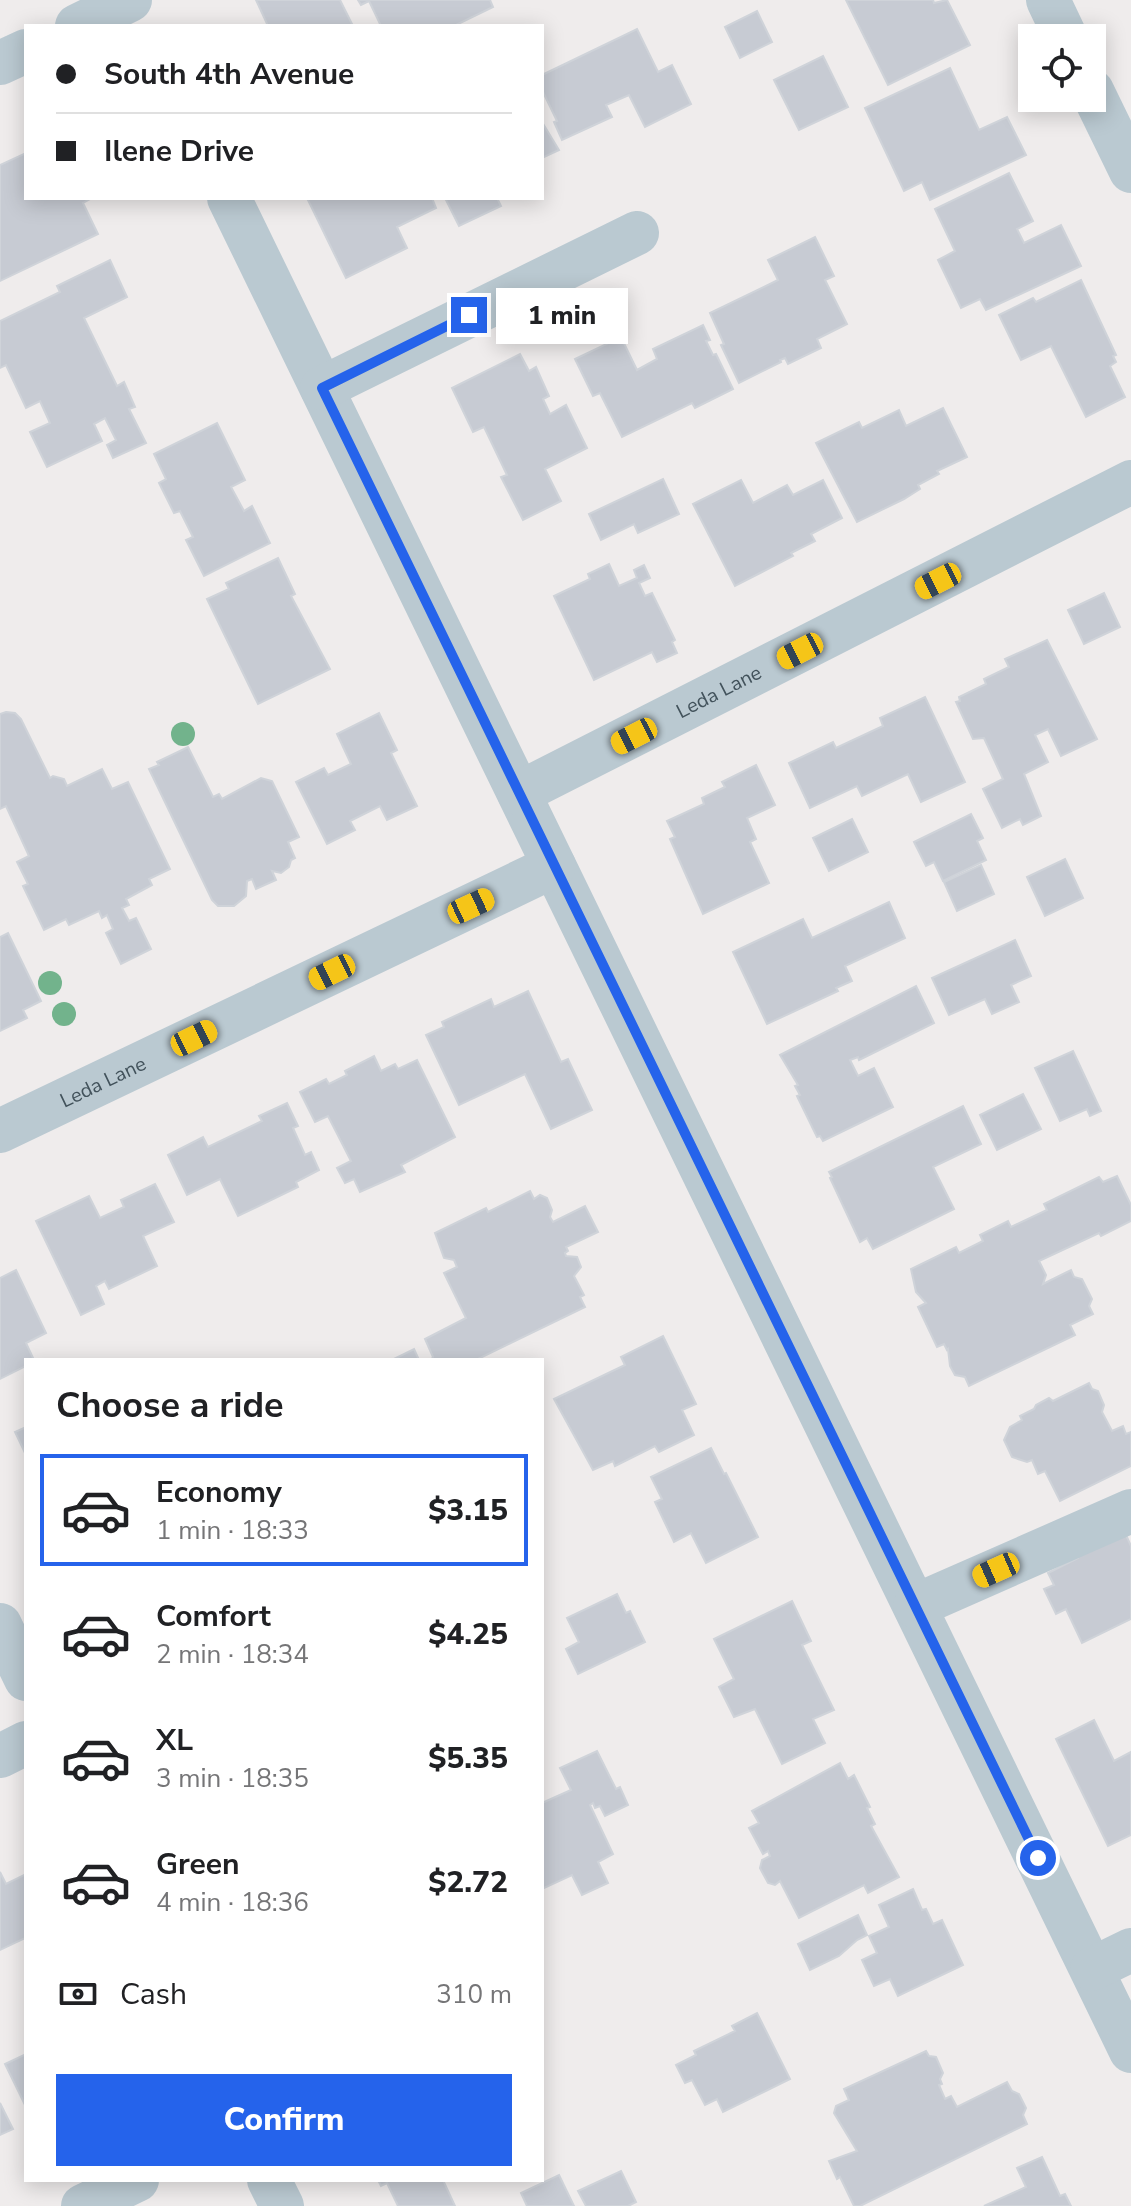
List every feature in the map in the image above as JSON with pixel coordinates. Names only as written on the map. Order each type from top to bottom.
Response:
[{"type":"street","points":[[81,24],[131,0],[144,24]]},
{"type":"street","points":[[1048,0],[1059,24]]},
{"type":"street","points":[[0,63],[24,52]]},
{"type":"street","points":[[1102,112],[1131,171]]},
{"type":"street","points":[[230,200],[1131,2051]]},
{"type":"street","points":[[322,388],[637,233]]},
{"type":"street","name":"Leda Lane","points":[[519,793],[1131,482]]},
{"type":"street","name":"Leda Lane","points":[[0,1131],[554,866]]},
{"type":"street","points":[[915,1606],[1131,1511]]},
{"type":"street","points":[[0,1625],[24,1675]]},
{"type":"street","points":[[0,1756],[24,1744]]},
{"type":"street","points":[[1092,1969],[1131,1950]]},
{"type":"street","points":[[83,2206],[133,2182]]},
{"type":"street","points":[[270,2182],[282,2206]]},
{"type":"building","points":[[256,0],[340,0],[352,24],[267,24]]},
{"type":"building","points":[[358,0],[490,0],[493,7],[458,24],[380,24],[369,1],[361,5]]},
{"type":"building","points":[[846,0],[933,0],[934,3],[947,0],[970,45],[888,85]]},
{"type":"building","points":[[757,11],[772,42],[740,58],[725,27]]},
{"type":"building","points":[[637,29],[658,72],[672,65],[691,104],[645,127],[629,95],[606,105],[612,117],[562,140],[544,94],[544,74]]},
{"type":"building","points":[[823,56],[848,107],[799,130],[774,80]]},
{"type":"building","points":[[950,68],[979,130],[1007,117],[1026,155],[930,200],[922,182],[904,191],[865,108]]},
{"type":"building","points":[[544,125],[559,150],[544,157]]},
{"type":"building","points":[[24,154],[24,200],[88,200],[83,203],[98,234],[0,281],[0,165]]},
{"type":"building","points":[[1009,173],[1033,221],[1017,229],[1024,243],[1061,225],[1081,266],[986,310],[980,299],[961,308],[938,260],[955,251],[935,209]]},
{"type":"building","points":[[308,200],[433,200],[436,208],[397,227],[407,248],[346,278]]},
{"type":"building","points":[[446,200],[498,200],[501,206],[459,226]]},
{"type":"building","points":[[815,237],[834,276],[825,280],[847,324],[817,339],[821,348],[788,364],[785,358],[780,360],[739,383],[710,313],[778,280],[768,260]]},
{"type":"building","points":[[110,260],[127,297],[84,318],[117,386],[124,382],[135,407],[129,409],[146,443],[113,458],[107,445],[116,440],[105,418],[94,424],[102,441],[47,467],[30,432],[50,423],[40,401],[26,408],[6,365],[0,368],[0,321],[60,292],[57,286]]},
{"type":"building","points":[[1081,280],[1116,355],[1113,356],[1116,362],[1110,366],[1125,397],[1086,417],[1051,346],[1021,360],[999,315],[1033,298],[1036,302]]},
{"type":"building","points":[[703,325],[710,340],[706,341],[733,389],[695,408],[692,403],[622,437],[600,393],[593,396],[575,359],[621,337],[637,370],[657,359],[653,349]]},
{"type":"building","points":[[520,354],[529,371],[536,367],[549,396],[543,399],[550,414],[566,405],[587,448],[545,469],[561,501],[523,520],[501,477],[507,475],[484,427],[473,432],[452,388]]},
{"type":"building","points":[[943,408],[967,457],[937,471],[939,474],[918,485],[920,489],[904,499],[857,522],[816,443],[859,422],[862,428],[899,410],[906,426]]},
{"type":"building","points":[[217,423],[245,480],[231,487],[244,511],[252,506],[270,543],[204,576],[186,540],[193,537],[180,511],[174,513],[159,483],[166,479],[154,454]]},
{"type":"building","points":[[663,479],[679,514],[638,533],[634,524],[601,540],[589,514]]},
{"type":"building","points":[[741,480],[753,503],[787,485],[793,495],[823,480],[842,518],[811,534],[815,541],[791,553],[793,556],[735,586],[693,504]]},
{"type":"building","points":[[278,558],[295,594],[291,596],[330,669],[258,704],[207,599],[229,589],[226,583]]},
{"type":"building","points":[[609,564],[619,586],[637,578],[634,570],[644,565],[650,578],[639,583],[645,596],[652,593],[675,640],[672,642],[677,653],[657,662],[652,652],[594,680],[554,596],[590,579],[588,574]]},
{"type":"building","points":[[1104,593],[1120,627],[1084,644],[1068,610]]},
{"type":"building","points":[[1047,640],[1097,739],[1061,756],[1048,729],[1035,735],[1048,762],[1024,774],[1041,816],[1023,825],[1020,819],[1002,828],[983,789],[1003,779],[984,738],[973,739],[956,702],[960,701],[959,697],[986,684],[984,679],[1009,667],[1005,659]]},
{"type":"building","points":[[925,697],[965,782],[921,802],[908,774],[862,796],[857,786],[810,808],[789,763],[833,742],[836,748],[883,726],[880,718]]},
{"type":"building","points":[[15,713],[21,719],[50,778],[64,779],[67,786],[102,769],[112,789],[128,782],[170,869],[149,879],[152,885],[126,899],[129,905],[122,908],[129,921],[136,918],[151,949],[121,964],[106,933],[113,929],[107,915],[102,918],[99,911],[69,925],[66,919],[44,930],[23,886],[28,884],[17,862],[29,856],[6,806],[0,809],[0,714]]},
{"type":"building","points":[[379,713],[397,750],[391,753],[417,806],[387,820],[380,806],[350,821],[355,830],[327,844],[296,782],[324,768],[328,775],[351,764],[337,734]]},
{"type":"building","points":[[188,747],[213,797],[219,794],[222,799],[261,778],[272,781],[299,837],[288,842],[295,858],[289,867],[281,873],[272,871],[276,880],[256,889],[252,879],[247,881],[246,896],[234,906],[218,906],[212,900],[149,769]]},
{"type":"building","points":[[756,765],[775,805],[747,818],[756,839],[750,842],[769,883],[703,914],[670,839],[675,837],[667,821],[704,804],[702,798],[725,787],[722,782]]},
{"type":"building","points":[[971,814],[983,838],[977,841],[986,860],[943,881],[934,862],[926,866],[914,842]]},
{"type":"building","points":[[852,819],[868,852],[829,871],[813,838]]},
{"type":"building","points":[[1065,859],[1083,898],[1045,916],[1027,877]]},
{"type":"building","points":[[981,865],[994,894],[957,911],[944,882]]},
{"type":"building","points":[[889,902],[905,938],[845,966],[852,981],[836,988],[838,991],[767,1024],[733,952],[803,919],[812,938]]},
{"type":"building","points":[[8,933],[41,1001],[23,1010],[27,1018],[0,1031],[0,937]]},
{"type":"building","points":[[1015,940],[1031,976],[1011,985],[1019,1002],[992,1014],[985,999],[949,1015],[932,978]]},
{"type":"building","points":[[916,986],[934,1023],[859,1060],[858,1057],[850,1060],[858,1076],[874,1068],[893,1107],[823,1141],[820,1136],[817,1137],[797,1096],[800,1095],[795,1086],[798,1085],[780,1055]]},
{"type":"building","points":[[528,991],[561,1062],[568,1059],[592,1110],[551,1129],[525,1074],[459,1105],[426,1035],[444,1027],[442,1022],[491,999],[494,1007]]},
{"type":"building","points":[[1073,1051],[1101,1111],[1090,1116],[1087,1109],[1060,1121],[1035,1068]]},
{"type":"building","points":[[374,1056],[381,1071],[395,1064],[398,1069],[417,1060],[455,1137],[401,1165],[405,1172],[360,1192],[354,1179],[345,1183],[337,1168],[351,1161],[328,1116],[315,1122],[300,1092],[326,1079],[329,1084],[347,1075],[345,1071]]},
{"type":"building","points":[[1023,1094],[1041,1129],[997,1150],[980,1115]]},
{"type":"building","points":[[287,1103],[298,1126],[293,1128],[305,1155],[311,1152],[319,1170],[296,1182],[298,1187],[238,1216],[220,1179],[187,1195],[168,1155],[203,1137],[208,1147],[262,1121],[259,1116]]},
{"type":"building","points":[[963,1106],[981,1144],[933,1167],[954,1209],[873,1249],[867,1238],[860,1242],[829,1172]]},
{"type":"building","points":[[1117,1176],[1131,1205],[1131,1221],[1039,1261],[1046,1275],[1043,1284],[1071,1270],[1074,1277],[1082,1279],[1092,1299],[1089,1306],[1093,1314],[1070,1325],[1075,1335],[969,1386],[965,1377],[955,1375],[944,1344],[937,1347],[918,1307],[926,1303],[916,1292],[911,1269],[956,1247],[959,1253],[983,1241],[980,1235],[1008,1221],[1011,1227],[1047,1210],[1044,1204],[1099,1177],[1103,1182]]},
{"type":"building","points":[[155,1184],[174,1222],[143,1236],[157,1266],[109,1289],[105,1281],[96,1286],[104,1304],[81,1315],[36,1221],[89,1196],[100,1218],[124,1207],[121,1200]]},
{"type":"building","points":[[530,1191],[534,1199],[540,1195],[547,1198],[553,1222],[585,1206],[598,1232],[566,1247],[568,1251],[565,1253],[566,1256],[577,1257],[581,1267],[574,1276],[584,1295],[580,1297],[585,1307],[480,1358],[432,1358],[425,1339],[466,1318],[444,1273],[457,1267],[454,1260],[444,1258],[435,1233],[486,1208],[488,1212]]},
{"type":"building","points":[[16,1270],[46,1333],[26,1343],[33,1358],[24,1358],[24,1367],[0,1379],[0,1278]]},
{"type":"building","points":[[663,1336],[696,1404],[682,1410],[694,1435],[659,1452],[655,1446],[615,1466],[613,1461],[593,1470],[554,1399],[625,1365],[621,1357]]},
{"type":"building","points":[[414,1349],[418,1358],[396,1358]]},
{"type":"building","points":[[1089,1383],[1092,1389],[1098,1391],[1104,1405],[1102,1412],[1112,1431],[1123,1426],[1126,1434],[1131,1432],[1131,1466],[1060,1501],[1045,1471],[1038,1474],[1032,1460],[1027,1462],[1012,1457],[1004,1440],[1010,1427],[1022,1420],[1020,1416],[1036,1405],[1049,1398],[1053,1401]]},
{"type":"building","points":[[24,1428],[24,1451],[15,1432]]},
{"type":"building","points":[[711,1448],[758,1537],[706,1563],[691,1533],[674,1542],[655,1502],[662,1499],[651,1477]]},
{"type":"building","points":[[1126,1535],[1131,1546],[1131,1619],[1082,1643],[1066,1609],[1056,1614],[1044,1589],[1054,1585],[1048,1573],[1078,1558],[1075,1551]]},
{"type":"building","points":[[617,1594],[626,1613],[630,1611],[645,1642],[578,1674],[566,1649],[579,1642],[567,1618]]},
{"type":"building","points":[[792,1601],[811,1641],[802,1645],[834,1710],[813,1719],[825,1743],[782,1764],[755,1709],[734,1717],[719,1687],[734,1679],[714,1639]]},
{"type":"building","points":[[1094,1720],[1114,1761],[1131,1752],[1131,1835],[1108,1846],[1056,1739]]},
{"type":"building","points":[[597,1751],[616,1789],[620,1787],[628,1805],[605,1816],[600,1806],[595,1808],[593,1803],[590,1805],[613,1854],[598,1862],[608,1883],[582,1895],[572,1875],[544,1888],[544,1802],[571,1790],[560,1768]]},
{"type":"building","points":[[840,1763],[848,1779],[854,1775],[870,1807],[867,1808],[875,1824],[871,1826],[899,1877],[868,1893],[864,1885],[799,1918],[780,1881],[775,1885],[768,1883],[760,1868],[762,1860],[770,1856],[768,1851],[763,1854],[749,1828],[759,1823],[752,1811]]},
{"type":"building","points":[[0,1872],[6,1884],[24,1875],[24,1938],[0,1950]]},
{"type":"building","points":[[913,1889],[922,1910],[926,1909],[933,1924],[942,1920],[963,1965],[898,1996],[890,1979],[874,1986],[862,1960],[877,1953],[869,1936],[889,1927],[879,1905]]},
{"type":"building","points":[[858,1915],[867,1935],[839,1956],[810,1970],[798,1944]]},
{"type":"building","points":[[757,2013],[790,2079],[723,2112],[717,2099],[705,2105],[692,2080],[685,2083],[676,2065],[696,2055],[694,2051],[735,2031],[732,2026]]},
{"type":"building","points":[[926,2051],[929,2056],[936,2057],[943,2073],[940,2079],[942,2084],[939,2085],[945,2099],[951,2096],[957,2107],[1007,2082],[1012,2091],[1019,2094],[1026,2108],[1023,2115],[1027,2124],[860,2206],[854,2206],[829,2161],[857,2151],[834,2113],[836,2106],[849,2100],[844,2089]]},
{"type":"building","points":[[24,2055],[24,2103],[5,2064]]},
{"type":"building","points":[[0,2103],[13,2129],[0,2135]]},
{"type":"building","points":[[1042,2157],[1060,2196],[1065,2194],[1071,2206],[984,2206],[1026,2187],[1017,2168]]},
{"type":"building","points":[[621,2171],[636,2202],[628,2206],[586,2206],[578,2191]]},
{"type":"building","points":[[559,2175],[574,2206],[527,2206],[521,2193]]},
{"type":"building","points":[[379,2182],[444,2182],[455,2206],[398,2206],[387,2183],[381,2186]]},
{"type":"route","points":[[469,315],[322,388],[1038,1858]]}]
